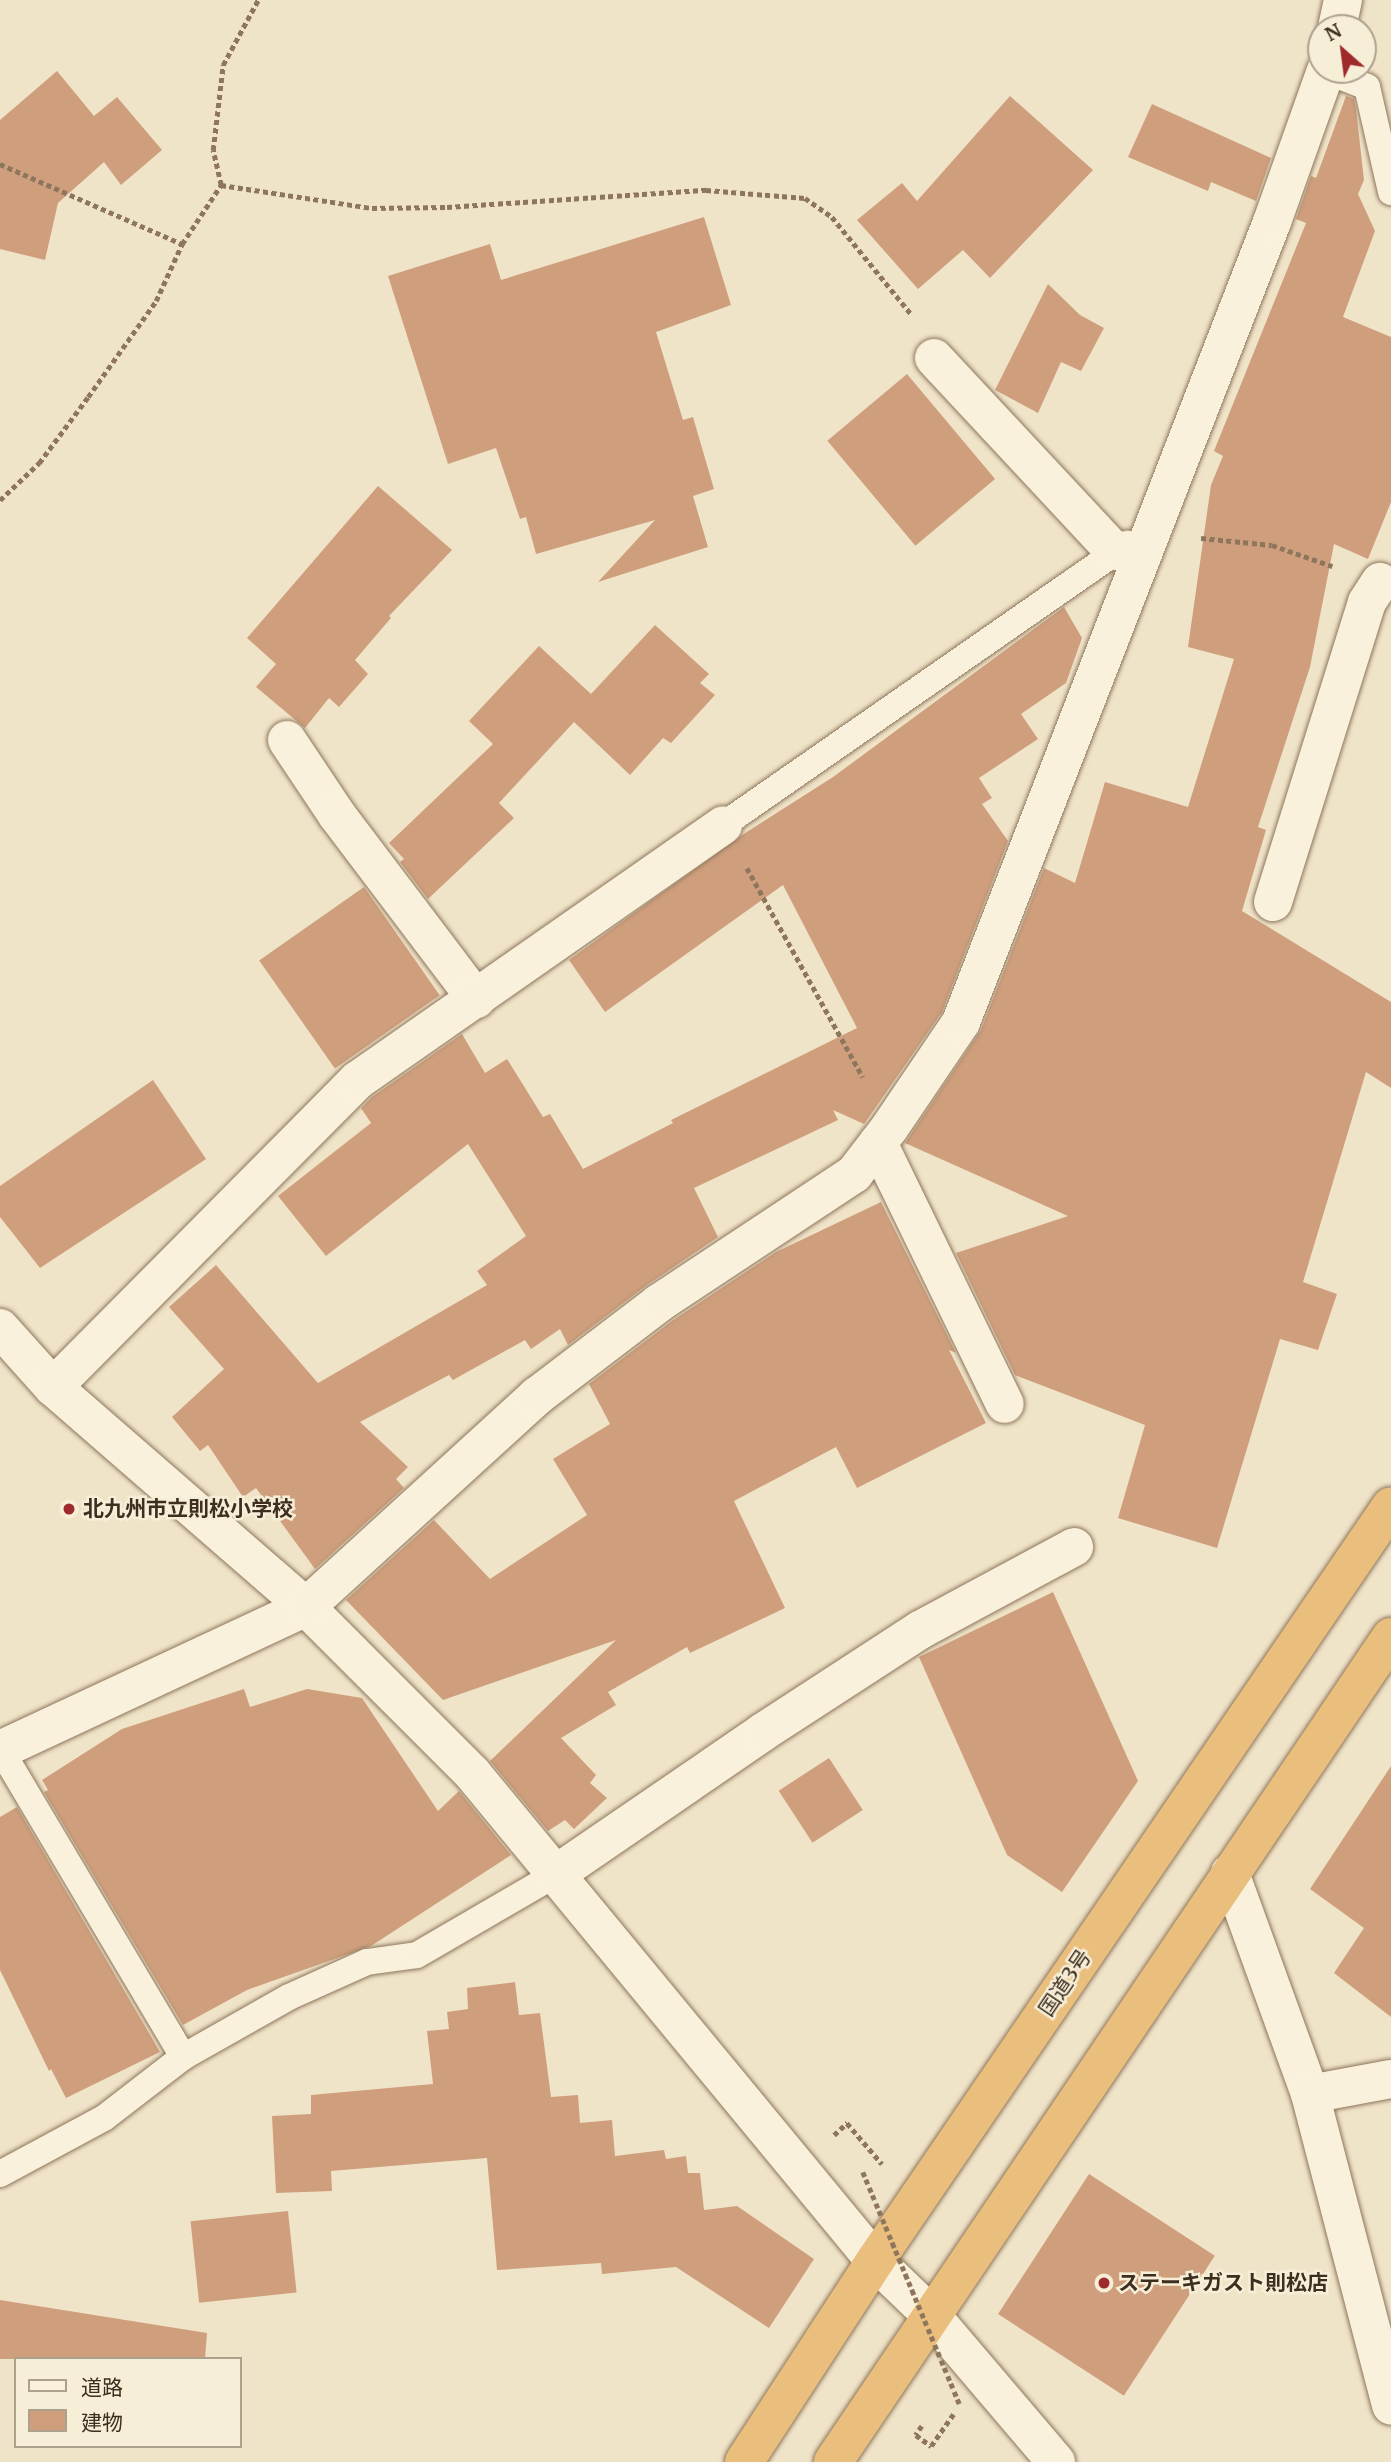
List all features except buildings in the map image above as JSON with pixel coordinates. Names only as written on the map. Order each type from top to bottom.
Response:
[{"type":"highway","name":"国道3号","points":[[744,2462],[875,2261],[1391,1506]]},
{"type":"highway","points":[[833,2462],[1391,1637]]},
{"type":"street","points":[[0,1750],[306,1607],[537,1396],[659,1303],[854,1174],[961,1022],[1272,222],[1321,84]]},
{"type":"street","points":[[933,358],[1114,551]]},
{"type":"street","points":[[1273,902],[1367,602],[1380,582]]},
{"type":"street","points":[[287,740],[337,816],[476,999]]},
{"type":"street","points":[[52,1387],[358,1080],[723,825]]},
{"type":"street","points":[[884,1135],[1005,1404]]},
{"type":"street","points":[[0,1328],[52,1387],[306,1607],[472,1773],[875,2261],[931,2315],[1056,2462]]},
{"type":"street","points":[[556,1874],[763,1731],[920,1630],[1074,1547]]},
{"type":"street","points":[[1230,1873],[1310,2094],[1391,2406]]},
{"type":"street","points":[[1310,2094],[1391,2079]]},
{"type":"lane","points":[[1359,84],[1367,87],[1391,192]]},
{"type":"lane","points":[[723,825],[1114,551],[1151,533]]},
{"type":"lane","points":[[0,1750],[183,2057]]},
{"type":"lane","points":[[0,2174],[104,2118],[183,2057],[289,1997],[368,1962],[417,1955],[556,1874]]},
{"type":"path","points":[[0,500],[39,463],[156,301],[181,244],[221,185],[213,150],[223,65],[258,0]]},
{"type":"path","points":[[0,164],[181,244]]},
{"type":"path","points":[[221,185],[372,208],[447,207],[706,190],[805,198],[832,217],[921,326],[933,358]]},
{"type":"path","points":[[1151,533],[1272,545],[1380,582]]},
{"type":"path","points":[[723,825],[884,1135]]},
{"type":"path","points":[[841,2145],[833,2136],[847,2123],[890,2173]]},
{"type":"path","points":[[856,2163],[863,2172],[960,2405],[931,2446],[916,2435],[928,2416]]},
{"type":"place","name":"北九州市立則松小学校","points":[[69,1509]]},
{"type":"place","name":"ステーキガスト則松店","points":[[1104,2283]]}]
